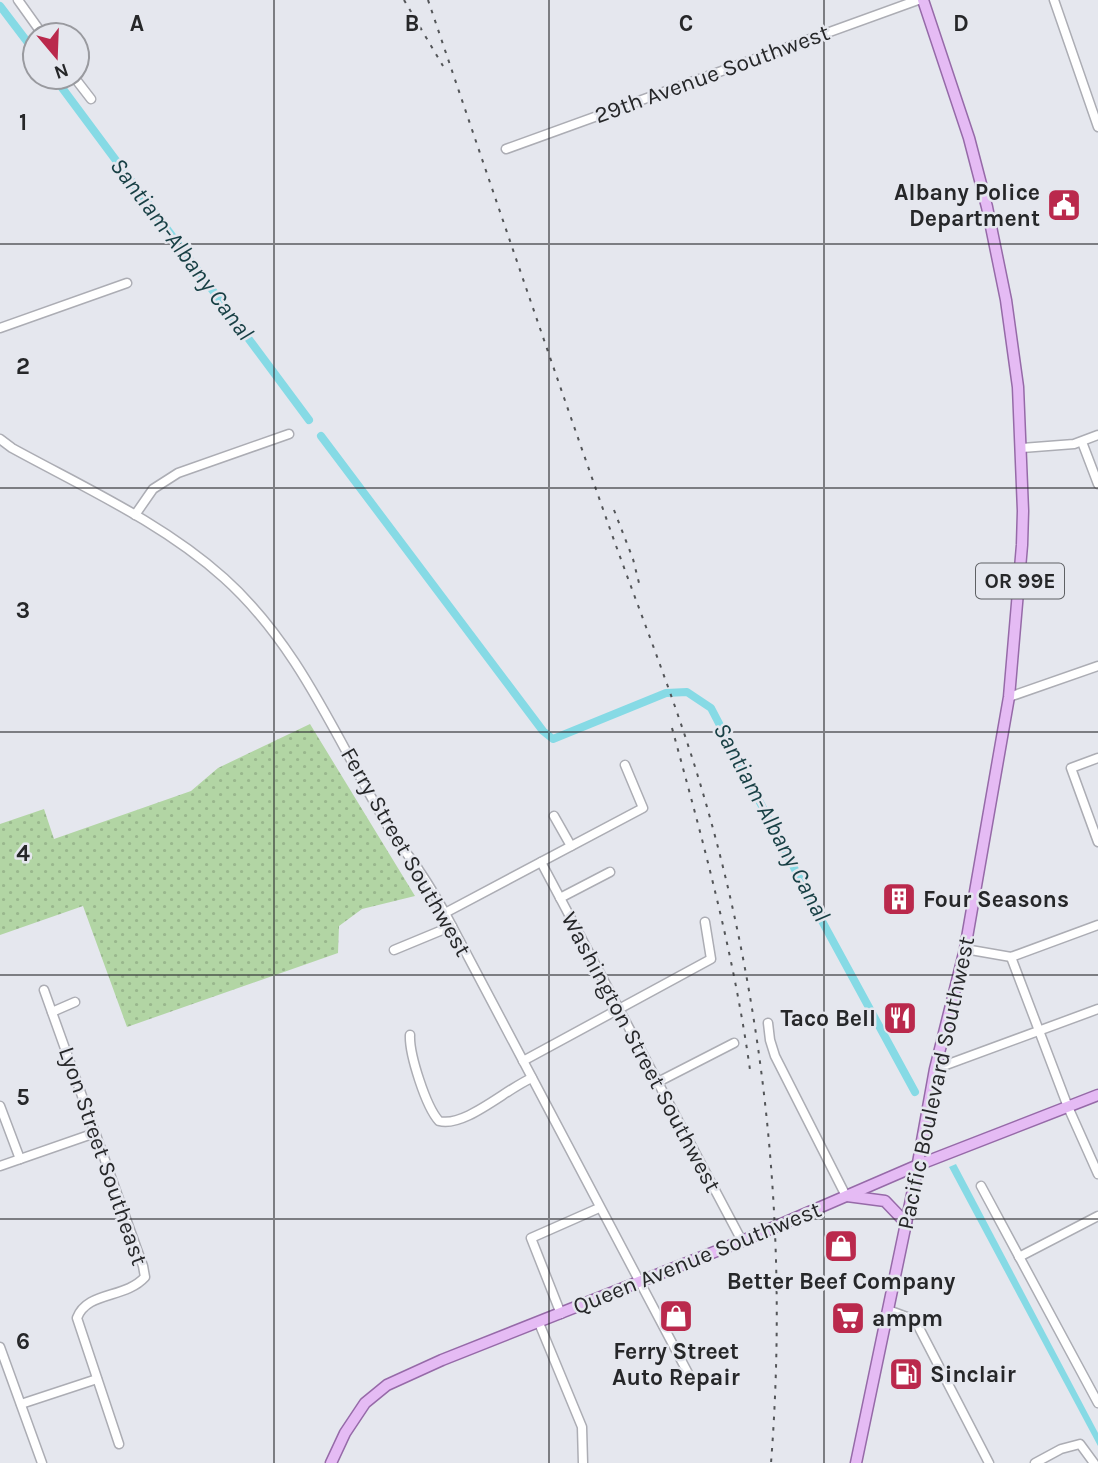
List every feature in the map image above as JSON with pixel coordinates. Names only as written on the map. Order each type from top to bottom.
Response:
[{"type":"main road","name":"Pacific Boulevard Southwest","points":[[858,1462],[935,1069],[965,949],[1009,697],[1021,557],[1023,511],[1018,387],[1009,320],[994,239],[969,138],[923,0]]},
{"type":"main road","name":"Queen Avenue Southwest","points":[[331,1463],[345,1433],[365,1403],[387,1385],[442,1360],[742,1241],[918,1165],[1098,1095]]},
{"type":"main road","points":[[846,1196],[885,1201],[906,1223]]},
{"type":"street","points":[[18,0],[33,21]]},
{"type":"street","name":"29th Avenue Southwest","points":[[506,149],[918,0]]},
{"type":"street","points":[[1054,0],[1098,127]]},
{"type":"street","points":[[85,91],[91,99]]},
{"type":"street","points":[[0,328],[127,284]]},
{"type":"street","points":[[135,515],[153,489],[178,474],[289,434]]},
{"type":"street","points":[[1021,448],[1060,446],[1082,442],[1098,435]]},
{"type":"street","name":"Ferry Street Southwest","points":[[0,439],[135,515],[183,546],[224,578],[265,621],[296,662],[393,836],[419,870],[445,913],[689,1375]]},
{"type":"street","points":[[1082,442],[1098,484]]},
{"type":"street","points":[[1009,697],[1098,666]]},
{"type":"street","points":[[1098,758],[1071,768],[1098,840]]},
{"type":"street","points":[[445,913],[643,808],[625,765]]},
{"type":"street","points":[[554,816],[571,846]]},
{"type":"street","name":"Washington Street Southwest","points":[[541,862],[742,1241]]},
{"type":"street","points":[[560,898],[610,872]]},
{"type":"street","points":[[523,1061],[711,959],[705,922]]},
{"type":"street","points":[[965,949],[1011,957],[1098,925]]},
{"type":"street","points":[[394,950],[452,926]]},
{"type":"street","points":[[1011,957],[1068,1107],[1098,1174]]},
{"type":"street","name":"Lyon Street Southeast","points":[[44,990],[145,1277],[135,1287],[88,1303],[81,1308],[77,1318],[119,1444]]},
{"type":"street","points":[[52,1012],[75,1002]]},
{"type":"street","points":[[935,1069],[1098,1009]]},
{"type":"street","points":[[768,1023],[775,1056],[846,1196]]},
{"type":"street","points":[[410,1035],[411,1054],[432,1110],[439,1121],[449,1122],[477,1111],[515,1085],[532,1078]]},
{"type":"street","points":[[656,1083],[734,1043]]},
{"type":"street","points":[[0,1106],[20,1159]]},
{"type":"street","points":[[0,1166],[95,1133]]},
{"type":"street","points":[[981,1186],[1098,1403]]},
{"type":"street","points":[[561,1314],[531,1238],[599,1208]]},
{"type":"street","points":[[1018,1257],[1098,1216]]},
{"type":"street","points":[[888,1310],[915,1320],[989,1463]]},
{"type":"street","points":[[539,1323],[582,1427],[583,1463]]},
{"type":"street","points":[[0,1347],[42,1463]]},
{"type":"street","points":[[21,1404],[97,1379]]},
{"type":"street","points":[[1035,1463],[1061,1449],[1080,1444],[1094,1463]]},
{"type":"green space","points":[[310,724],[415,896],[362,909],[339,926],[338,953],[127,1027],[83,906],[0,935],[0,824],[44,809],[54,839],[191,791],[218,768]]},
{"type":"water","points":[[956,1164],[1098,1433],[1098,1446],[949,1167]]},
{"type":"waterway","name":"Santiam-Albany Canal","points":[[0,6],[21,34]]},
{"type":"waterway","name":"Santiam-Albany Canal","points":[[64,91],[309,420]]},
{"type":"waterway","name":"Santiam-Albany Canal","points":[[321,436],[543,731],[553,739],[666,693],[687,692],[711,708],[915,1092]]},
{"type":"railway","points":[[404,0],[443,66]]},
{"type":"railway","points":[[428,0],[615,544],[686,737],[720,854],[755,1026],[766,1113],[777,1288],[771,1463]]},
{"type":"railway","points":[[614,510],[639,583]]},
{"type":"railway","points":[[672,728],[726,941],[750,1070]]},
{"type":"place","name":"Albany Police Department","points":[[1064,205]]},
{"type":"place","name":"Four Seasons","points":[[899,899]]},
{"type":"place","name":"Taco Bell","points":[[900,1018]]},
{"type":"place","name":"Better Beef Company","points":[[841,1246]]},
{"type":"place","name":"Ferry Street Auto Repair","points":[[676,1316]]},
{"type":"place","name":"ampm","points":[[848,1318]]},
{"type":"place","name":"Sinclair","points":[[906,1374]]}]
